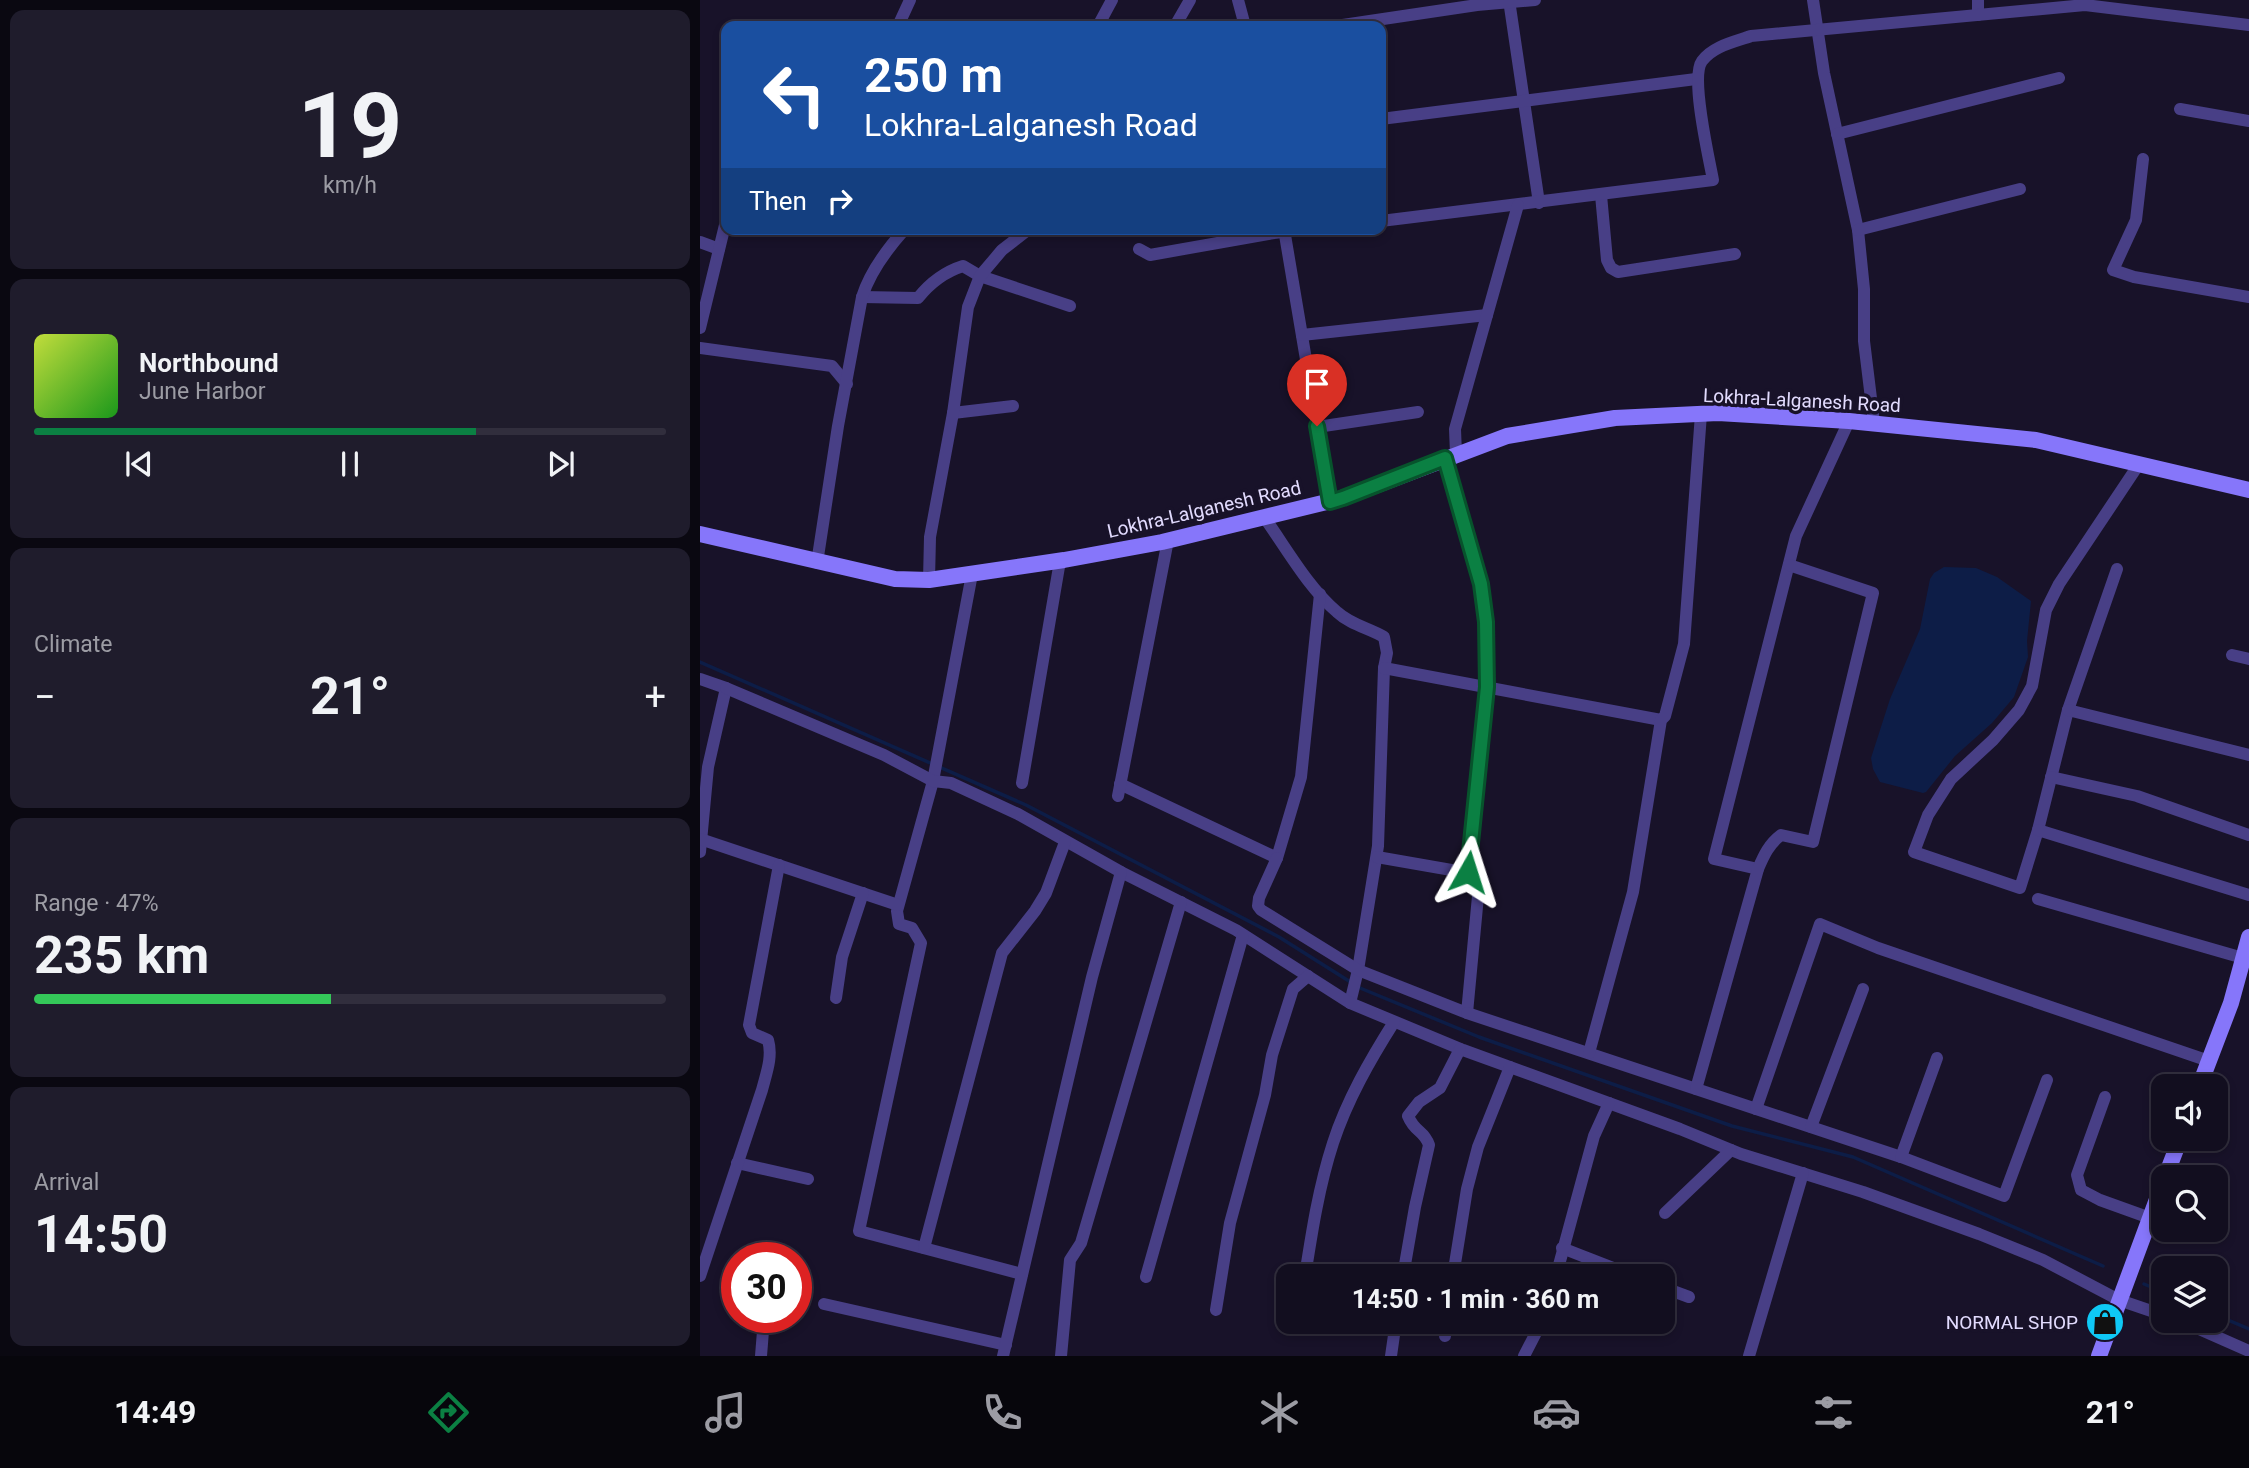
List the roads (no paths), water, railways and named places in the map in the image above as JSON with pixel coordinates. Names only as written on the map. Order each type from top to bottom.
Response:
[{"type":"main road","name":"Lokhra-Lalganesh Road","points":[[700,534],[895,579],[929,580],[1060,561],[1168,540],[1330,502],[1507,436],[1542,428],[1615,418],[1718,413],[1850,421],[2036,440],[2249,490]]},
{"type":"main road","points":[[2204,1074],[2231,1003],[2249,937]]},
{"type":"main road","points":[[2099,1356],[2150,1218]]},
{"type":"street","points":[[900,21],[910,0]]},
{"type":"street","points":[[1101,21],[1112,0]]},
{"type":"street","points":[[1178,21],[1189,0]]},
{"type":"street","points":[[1238,0],[1244,21]]},
{"type":"street","points":[[1370,21],[1477,5],[1535,0]]},
{"type":"street","points":[[1813,0],[1837,134],[1858,230],[1864,289],[1864,341],[1874,424]]},
{"type":"street","points":[[1978,0],[1978,15]]},
{"type":"street","points":[[1509,1],[1539,202]]},
{"type":"street","points":[[1386,220],[1713,180],[1696,79],[1701,62],[1717,48],[1751,36],[2085,5],[2249,25]]},
{"type":"street","points":[[1837,134],[2059,78]]},
{"type":"street","points":[[1386,118],[1696,79]]},
{"type":"street","points":[[2180,109],[2249,121]]},
{"type":"street","points":[[2143,159],[2136,220],[2113,270],[2134,277],[2249,297]]},
{"type":"street","points":[[1858,230],[2020,189]]},
{"type":"street","points":[[1601,195],[1607,260],[1611,268],[1618,272],[1735,254]]},
{"type":"street","points":[[1468,872],[1487,687],[1486,622],[1481,584],[1451,456],[1455,429],[1518,205]]},
{"type":"street","points":[[700,327],[722,235]]},
{"type":"street","points":[[817,563],[862,297],[867,282],[900,235]]},
{"type":"street","points":[[929,580],[930,537],[953,413],[968,307],[980,276],[1002,250],[1021,235]]},
{"type":"street","points":[[1139,249],[1150,255],[1257,235]]},
{"type":"street","points":[[1285,235],[1330,502]]},
{"type":"street","points":[[700,242],[719,249]]},
{"type":"street","points":[[862,297],[918,299],[929,285],[963,266],[980,276],[1070,306]]},
{"type":"street","points":[[1302,335],[1487,315]]},
{"type":"street","points":[[700,348],[832,366],[847,384]]},
{"type":"street","points":[[953,413],[1013,406]]},
{"type":"street","points":[[1317,426],[1418,412]]},
{"type":"street","points":[[1589,1053],[1633,892],[1661,720],[1665,716],[1684,644],[1701,414]]},
{"type":"street","points":[[1758,869],[1714,859],[1796,536],[1850,421]]},
{"type":"street","points":[[2118,569],[2068,710],[2038,830],[2020,888],[1914,852],[1928,815],[1951,779],[1993,740],[2019,710],[2032,686],[2046,610],[2059,583],[2139,464]]},
{"type":"street","points":[[1264,517],[1320,594],[1354,625],[1384,637],[1387,653],[1384,668],[1377,857],[1351,999]]},
{"type":"street","points":[[1168,540],[1119,790],[1277,858]]},
{"type":"street","points":[[1022,783],[1060,561]]},
{"type":"street","points":[[1696,1089],[1758,869],[1772,842],[1782,835],[1813,842],[1873,593],[1789,565]]},
{"type":"street","points":[[972,574],[934,777],[898,905],[899,923],[912,928],[921,943],[859,1231],[1022,1274]]},
{"type":"street","points":[[1320,594],[1301,777],[1277,858],[1258,906],[1358,972],[1466,1013],[1901,1157],[2004,1196],[2048,1080]]},
{"type":"street","points":[[2232,655],[2249,659]]},
{"type":"street","points":[[1384,668],[1661,720]]},
{"type":"street","points":[[700,679],[822,727],[842,739],[951,783],[1018,814],[1065,842],[1243,935],[1308,976],[1394,1022],[1731,1150],[1863,1192],[1979,1234],[2043,1261],[2119,1300],[2151,1311]]},
{"type":"street","points":[[726,688],[708,767],[701,843],[779,865],[898,905]]},
{"type":"street","points":[[2068,710],[2249,755]]},
{"type":"street","points":[[2052,777],[2137,796],[2249,835]]},
{"type":"street","points":[[2038,830],[2249,895]]},
{"type":"street","points":[[924,1248],[1002,953],[1046,893],[1065,842]]},
{"type":"street","points":[[1377,857],[1480,875],[1466,1013]]},
{"type":"street","points":[[700,1276],[770,1059],[768,1040],[752,1032],[749,1025],[779,865]]},
{"type":"street","points":[[824,1304],[1004,1351],[1092,977],[1121,872]]},
{"type":"street","points":[[836,998],[842,957],[863,893]]},
{"type":"street","points":[[2038,899],[2243,958]]},
{"type":"street","points":[[1061,1356],[1070,1261],[1085,1231],[1181,902]]},
{"type":"street","points":[[1756,1109],[1820,924],[1878,948],[2209,1061]]},
{"type":"street","points":[[1146,1277],[1243,935]]},
{"type":"street","points":[[1216,1310],[1230,1223],[1265,1094],[1272,1055],[1293,989],[1308,976]]},
{"type":"street","points":[[1811,1127],[1863,989]]},
{"type":"street","points":[[1307,1264],[1320,1192],[1334,1140],[1356,1087],[1394,1022]]},
{"type":"street","points":[[1405,1264],[1429,1145],[1427,1137],[1412,1127],[1408,1116],[1419,1102],[1440,1088],[1460,1049]]},
{"type":"street","points":[[1901,1157],[1937,1058]]},
{"type":"street","points":[[1455,1264],[1466,1189],[1478,1147],[1510,1067]]},
{"type":"street","points":[[2105,1097],[2077,1175],[2081,1190],[2100,1200],[2150,1218]]},
{"type":"street","points":[[1559,1264],[1594,1136],[1609,1103]]},
{"type":"street","points":[[1665,1213],[1731,1150]]},
{"type":"street","points":[[737,1163],[808,1180]]},
{"type":"street","points":[[1749,1356],[1803,1173]]},
{"type":"street","points":[[1562,1248],[1603,1264]]},
{"type":"street","points":[[1675,1292],[1689,1297]]},
{"type":"street","points":[[761,1356],[763,1333]]},
{"type":"street","points":[[2208,1333],[2249,1351]]},
{"type":"street","points":[[1391,1356],[1394,1334]]},
{"type":"street","points":[[1524,1356],[1535,1334]]},
{"type":"water","points":[[1944,567],[1976,568],[1997,577],[2031,601],[2028,657],[2014,697],[1992,723],[1955,756],[1923,793],[1880,782],[1871,758],[1890,699],[1920,629],[1930,579]]},
{"type":"waterway","points":[[700,662],[1026,805],[1279,937],[1360,988],[1479,1037],[1732,1126],[1853,1157],[2103,1266]]},
{"type":"waterway","points":[[2144,1284],[2151,1287]]},
{"type":"waterway","points":[[2228,1320],[2249,1329]]},
{"type":"place","name":"NORMAL SHOP","points":[[2105,1322]]}]
